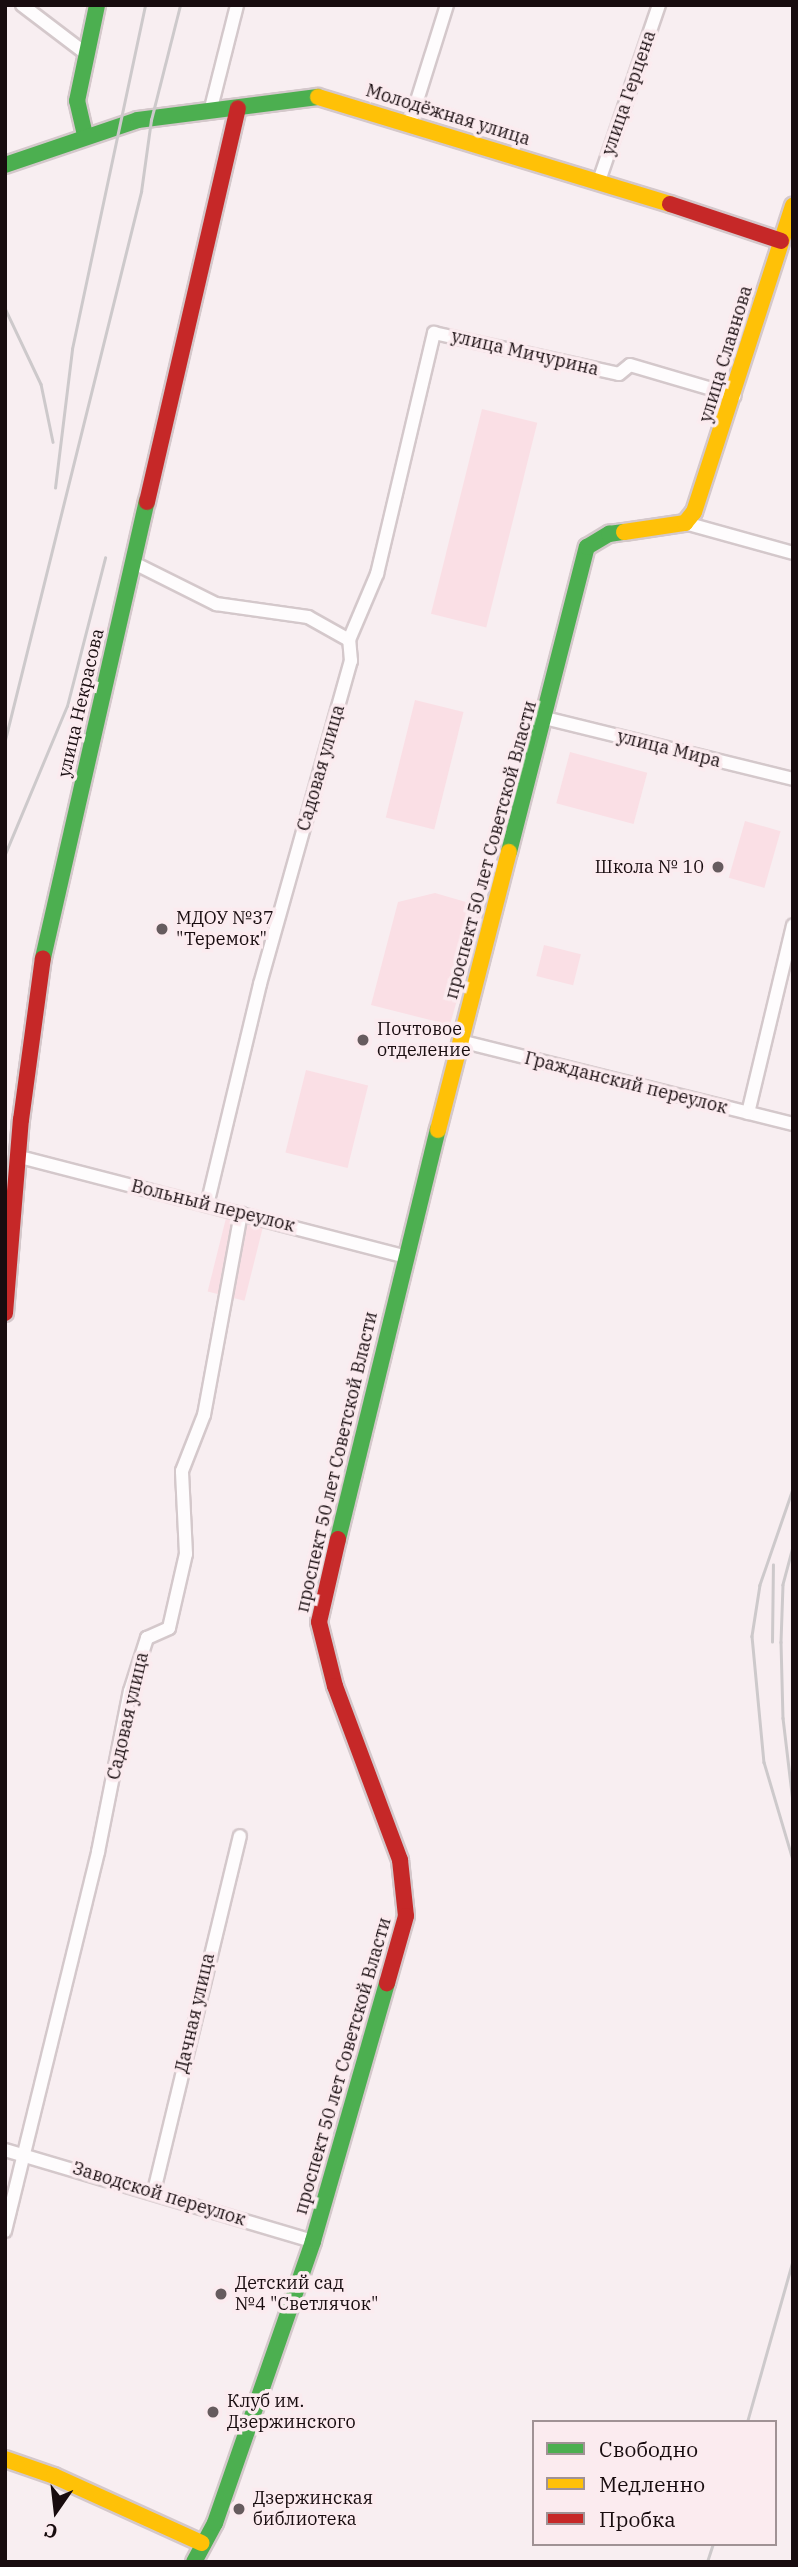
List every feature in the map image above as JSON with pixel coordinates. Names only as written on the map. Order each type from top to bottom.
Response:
[{"type":"main road","points":[[85,135],[77,101],[84,52],[97,5]]},
{"type":"main road","name":"Молодёжная улица","points":[[5,165],[85,135],[138,120],[314,96],[599,181],[787,243]]},
{"type":"main road","name":"улица Некрасова","points":[[5,1313],[43,955],[238,108]]},
{"type":"main road","name":"улица Славнова","points":[[689,517],[735,396],[787,243],[793,206]]},
{"type":"main road","name":"проспект 50 лет Советской Власти","points":[[194,2562],[215,2523],[313,2241],[406,1916],[400,1860],[335,1686],[319,1622],[406,1257],[587,547],[609,534],[689,517]]},
{"type":"main road","points":[[5,2459],[54,2476],[202,2543]]},
{"type":"street","points":[[22,5],[84,52]]},
{"type":"street","points":[[210,112],[237,5]]},
{"type":"street","points":[[410,123],[447,5]]},
{"type":"street","name":"улица Герцена","points":[[599,181],[659,5]]},
{"type":"street","name":"улица Мичурина","points":[[434,333],[619,374],[630,365],[735,396]]},
{"type":"street","name":"Садовая улица","points":[[207,1205],[267,959],[351,661],[349,640],[377,574],[434,333]]},
{"type":"street","points":[[689,517],[793,554]]},
{"type":"street","points":[[134,563],[216,604],[308,617],[349,640]]},
{"type":"street","name":"улица Мира","points":[[545,718],[793,779]]},
{"type":"street","points":[[748,1113],[793,925]]},
{"type":"street","name":"Гражданский переулок","points":[[460,1041],[793,1124]]},
{"type":"street","name":"Вольный переулок","points":[[20,1157],[406,1257]]},
{"type":"street","name":"Садовая улица","points":[[5,2231],[98,1852],[130,1691],[147,1638],[169,1628],[186,1554],[182,1471],[204,1415],[241,1213]]},
{"type":"street","name":"Дачная улица","points":[[154,2191],[240,1836]]},
{"type":"street","name":"Заводской переулок","points":[[5,2150],[154,2191],[313,2241]]},
{"type":"shaded area","points":[[482,409],[537,423],[486,628],[431,614]]},
{"type":"shaded area","points":[[415,700],[464,712],[434,830],[386,817]]},
{"type":"shaded area","points":[[570,752],[647,773],[634,824],[556,803]]},
{"type":"shaded area","points":[[745,821],[781,831],[764,888],[729,878]]},
{"type":"shaded area","points":[[435,893],[483,907],[450,1025],[371,1005],[398,902]]},
{"type":"shaded area","points":[[544,945],[581,954],[573,985],[536,976]]},
{"type":"shaded area","points":[[306,1070],[368,1085],[348,1168],[285,1152]]},
{"type":"shaded area","points":[[227,1214],[264,1223],[245,1301],[208,1292]]},
{"type":"railway","points":[[55,488],[72,349],[145,5]]},
{"type":"railway","points":[[5,740],[141,192],[151,120],[180,5]]},
{"type":"railway","points":[[5,308],[41,384],[53,442]]},
{"type":"railway","points":[[5,854],[67,706],[105,558]]},
{"type":"railway","points":[[793,1489],[760,1585],[752,1636],[764,1762],[793,1860]]},
{"type":"railway","points":[[793,1547],[783,1585],[781,1642],[783,1718],[793,1802]]},
{"type":"railway","points":[[772,1642],[773,1565]]},
{"type":"railway","points":[[748,2420],[793,2259]]},
{"type":"railway","points":[[707,2562],[712,2546]]},
{"type":"traffic: fast","points":[[85,135],[77,101],[97,5]]},
{"type":"traffic: fast","points":[[5,165],[138,120],[318,97]]},
{"type":"traffic: fast","points":[[43,958],[147,502]]},
{"type":"traffic: fast","points":[[509,852],[587,547],[609,534],[624,532]]},
{"type":"traffic: fast","points":[[338,1539],[438,1130]]},
{"type":"traffic: fast","points":[[194,2562],[215,2523],[313,2241],[387,1983]]},
{"type":"traffic: slow","points":[[318,97],[670,204]]},
{"type":"traffic: slow","points":[[624,532],[685,523],[694,512],[793,206]]},
{"type":"traffic: slow","points":[[438,1130],[509,852]]},
{"type":"traffic: slow","points":[[5,2459],[54,2476],[202,2543]]},
{"type":"traffic: jam","points":[[147,502],[238,108]]},
{"type":"traffic: jam","points":[[670,204],[781,241]]},
{"type":"traffic: jam","points":[[5,1313],[21,1120],[43,958]]},
{"type":"traffic: jam","points":[[338,1539],[319,1622],[335,1686],[400,1860],[406,1916],[387,1983]]},
{"type":"place","name":"Школа № 10","points":[[718,867]]},
{"type":"place","name":"МДОУ №37 \"Теремок\"","points":[[162,929]]},
{"type":"place","name":"Почтовое отделение","points":[[363,1040]]},
{"type":"place","name":"Детский сад №4 \"Светлячок\"","points":[[221,2294]]},
{"type":"place","name":"Клуб им. Дзержинского","points":[[213,2412]]},
{"type":"place","name":"Дзержинская библиотека","points":[[239,2509]]}]
